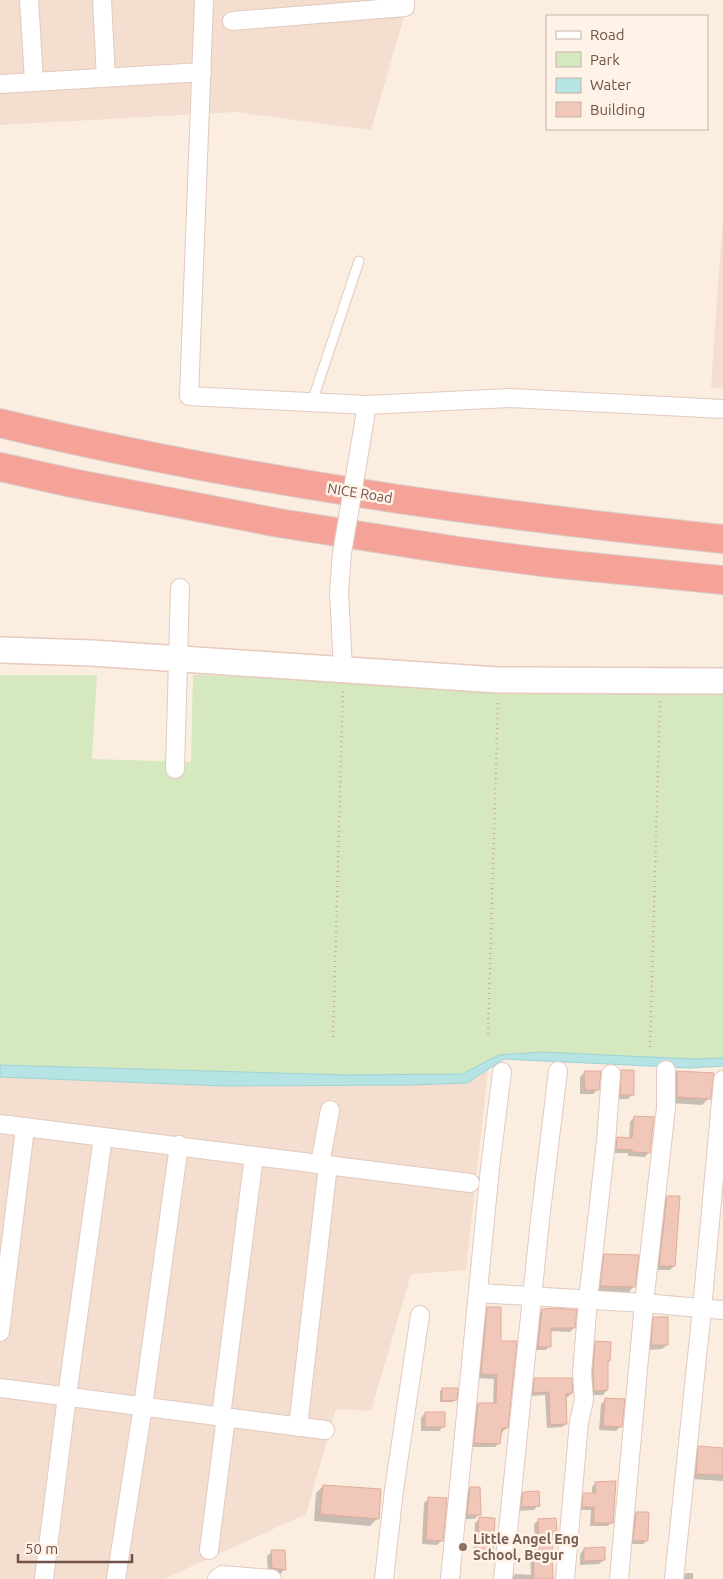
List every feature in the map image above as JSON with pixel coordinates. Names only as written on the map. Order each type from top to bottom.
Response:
[{"type":"highway","name":"NICE Road","points":[[0,423],[143,455],[299,484],[527,518],[723,539]]},
{"type":"highway","points":[[0,467],[72,484],[270,522],[458,552],[550,564],[723,580]]},
{"type":"street","points":[[29,0],[34,81]]},
{"type":"street","points":[[102,0],[106,78]]},
{"type":"street","points":[[204,0],[189,396],[366,405],[512,398],[723,409]]},
{"type":"street","points":[[232,21],[321,7],[405,7],[405,0]]},
{"type":"street","points":[[0,84],[202,72]]},
{"type":"street","points":[[343,668],[339,592],[342,552],[366,405]]},
{"type":"street","points":[[174,769],[180,588]]},
{"type":"street","points":[[0,650],[177,658],[498,680],[723,681]]},
{"type":"street","points":[[619,1579],[644,1303],[666,1108],[666,1070]]},
{"type":"street","points":[[450,1579],[490,1168],[502,1072]]},
{"type":"street","points":[[503,1579],[558,1072]]},
{"type":"street","points":[[565,1579],[579,1422],[584,1400],[582,1373],[588,1300],[606,1142],[611,1074]]},
{"type":"street","points":[[674,1579],[723,1080]]},
{"type":"street","points":[[298,1427],[330,1110]]},
{"type":"street","points":[[0,1124],[470,1183]]},
{"type":"street","points":[[0,1332],[25,1128]]},
{"type":"street","points":[[44,1579],[103,1137]]},
{"type":"street","points":[[116,1579],[143,1406],[179,1146]]},
{"type":"street","points":[[209,1550],[254,1156]]},
{"type":"street","points":[[479,1293],[723,1310]]},
{"type":"street","points":[[384,1579],[394,1490],[420,1315]]},
{"type":"street","points":[[0,1388],[326,1430]]},
{"type":"street","points":[[217,1579],[222,1574],[272,1579]]},
{"type":"lane","points":[[312,402],[359,261]]},
{"type":"path","points":[[333,1037],[343,668]]},
{"type":"path","points":[[488,1034],[498,680]]},
{"type":"path","points":[[650,1046],[661,681]]},
{"type":"shaded area","points":[[0,0],[409,0],[371,130],[236,112],[0,125]]},
{"type":"shaded area","points":[[723,218],[723,387],[711,388],[717,299]]},
{"type":"shaded area","points":[[488,1070],[466,1270],[411,1274],[371,1411],[336,1409],[306,1514],[164,1579],[0,1579],[0,1077],[225,1086],[410,1085],[467,1083]]},
{"type":"green space","points":[[0,675],[97,675],[92,759],[191,762],[193,675],[723,693],[723,1058],[499,1055],[463,1074],[347,1075],[0,1065]]},
{"type":"water","points":[[541,1052],[693,1059],[723,1058],[723,1066],[690,1068],[504,1059],[467,1083],[410,1085],[225,1086],[0,1077],[0,1065],[347,1075],[462,1074],[499,1055]]},
{"type":"building","points":[[621,1070],[634,1070],[634,1095],[620,1095]]},
{"type":"building","points":[[584,1071],[601,1071],[599,1090],[585,1090]]},
{"type":"building","points":[[677,1071],[714,1073],[711,1099],[677,1097]]},
{"type":"building","points":[[634,1116],[654,1117],[650,1153],[616,1149],[617,1137],[632,1138]]},
{"type":"building","points":[[667,1196],[680,1196],[675,1266],[659,1266]]},
{"type":"building","points":[[604,1254],[639,1255],[635,1287],[600,1286]]},
{"type":"building","points":[[487,1307],[501,1307],[501,1341],[517,1341],[508,1428],[502,1428],[500,1444],[474,1443],[478,1403],[496,1403],[497,1375],[481,1374]]},
{"type":"building","points":[[542,1309],[577,1310],[575,1328],[551,1328],[551,1347],[538,1347]]},
{"type":"building","points":[[653,1317],[668,1317],[668,1345],[651,1345]]},
{"type":"building","points":[[595,1341],[611,1342],[610,1361],[608,1361],[608,1390],[594,1391]]},
{"type":"building","points":[[534,1378],[572,1378],[573,1393],[566,1394],[567,1424],[550,1425],[549,1392],[533,1393]]},
{"type":"building","points":[[442,1388],[458,1388],[457,1400],[442,1401]]},
{"type":"building","points":[[605,1398],[625,1399],[622,1427],[603,1426]]},
{"type":"building","points":[[425,1412],[445,1412],[445,1427],[425,1427]]},
{"type":"building","points":[[698,1446],[723,1448],[723,1475],[696,1474]]},
{"type":"building","points":[[616,1481],[613,1523],[594,1523],[594,1507],[582,1507],[583,1493],[596,1493],[595,1482]]},
{"type":"building","points":[[323,1485],[381,1489],[379,1519],[320,1514]]},
{"type":"building","points":[[470,1487],[480,1487],[481,1515],[467,1515]]},
{"type":"building","points":[[539,1491],[540,1506],[521,1507],[523,1492]]},
{"type":"building","points":[[428,1497],[447,1498],[443,1541],[426,1540]]},
{"type":"building","points":[[636,1512],[649,1512],[648,1541],[633,1541]]},
{"type":"building","points":[[479,1517],[495,1518],[493,1554],[477,1553]]},
{"type":"building","points":[[556,1518],[557,1532],[552,1532],[553,1579],[534,1579],[533,1547],[539,1547],[538,1519]]},
{"type":"building","points":[[605,1547],[605,1560],[584,1561],[584,1548]]},
{"type":"building","points":[[271,1550],[285,1550],[286,1570],[272,1568]]},
{"type":"place","name":"Little Angel Eng School, Begur","points":[[463,1547]]}]
